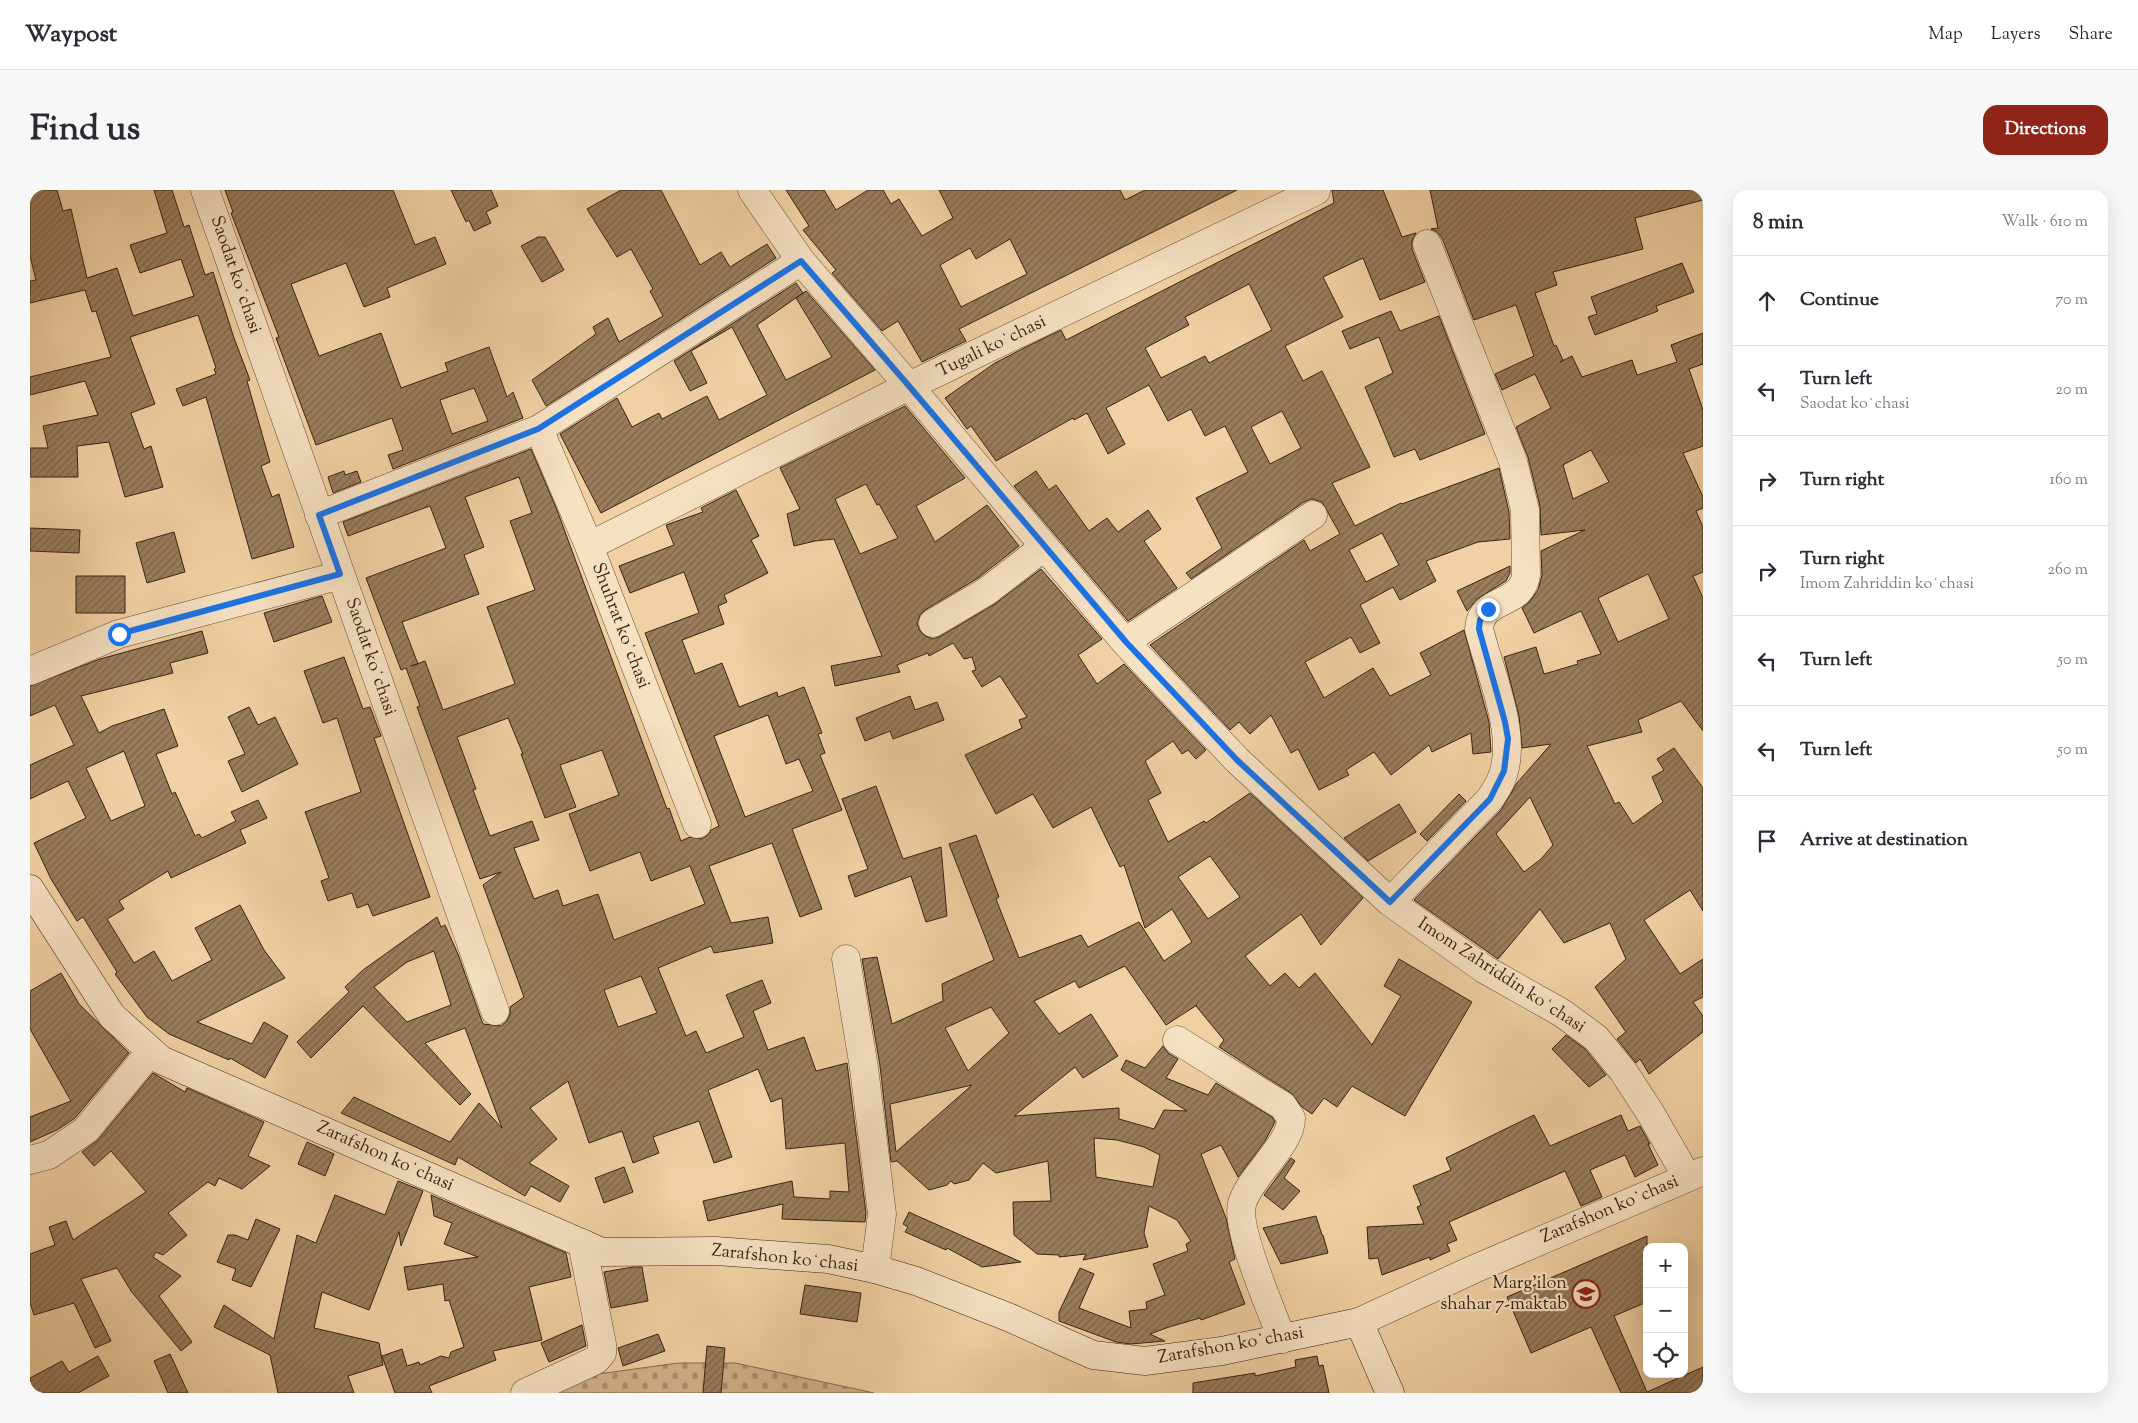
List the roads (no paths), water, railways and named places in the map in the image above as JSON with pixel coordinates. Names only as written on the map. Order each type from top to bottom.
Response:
[{"type":"street","name":"Saodat koʻchasi","points":[[205,190],[495,1011]]},
{"type":"street","name":"Imom Zahriddin koʻchasi","points":[[752,190],[801,261],[1044,547],[1126,642],[1237,760],[1390,902],[1484,969],[1562,1013],[1596,1038],[1623,1071],[1651,1114],[1695,1174]]},
{"type":"street","name":"Tugali koʻchasi","points":[[589,546],[909,386],[1316,191]]},
{"type":"street","points":[[1390,902],[1490,799],[1499,786],[1504,771],[1508,739],[1479,629],[1480,620],[1488,609],[1519,592],[1525,583],[1526,575],[1525,510],[1513,461],[1427,244]]},
{"type":"street","points":[[319,515],[538,429],[801,261]]},
{"type":"street","name":"Shuhrat koʻchasi","points":[[538,429],[589,546],[697,824]]},
{"type":"street","points":[[1126,642],[1313,515]]},
{"type":"street","points":[[933,623],[987,591],[1044,547]]},
{"type":"street","points":[[30,672],[119,634],[340,574]]},
{"type":"street","name":"Zarafshon koʻchasi","points":[[30,889],[112,1016],[161,1060],[602,1252],[716,1251],[828,1259],[875,1269],[916,1281],[1093,1355],[1145,1361],[1222,1351],[1359,1322],[1472,1270],[1695,1174]]},
{"type":"street","points":[[846,959],[864,1068],[882,1214],[875,1269]]},
{"type":"street","points":[[1177,1040],[1283,1106],[1291,1118],[1288,1134],[1245,1196],[1241,1210],[1243,1231],[1282,1339]]},
{"type":"street","points":[[30,1160],[49,1155],[86,1130],[151,1051]]},
{"type":"street","points":[[526,1393],[596,1360],[602,1353],[602,1344],[582,1243]]},
{"type":"street","points":[[1359,1322],[1390,1393]]},
{"type":"place","name":"Marg'ilon shahar 7-maktab","points":[[1586,1294]]}]
